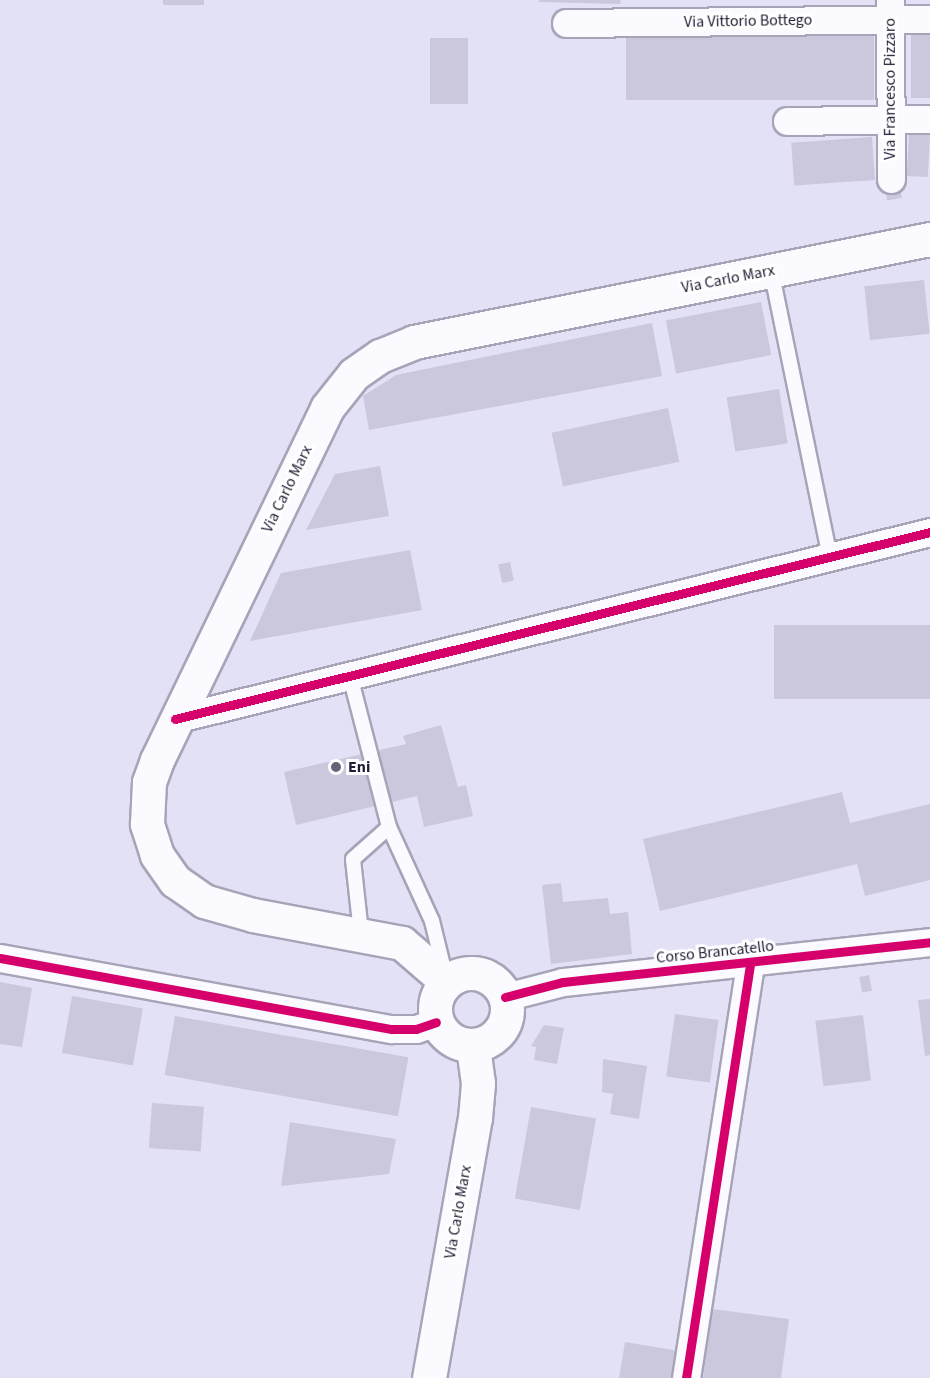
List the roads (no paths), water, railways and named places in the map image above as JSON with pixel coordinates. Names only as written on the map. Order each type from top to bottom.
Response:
[{"type":"main road","name":"Via Carlo Marx","points":[[447,982],[402,943],[361,933],[253,915],[204,901],[175,881],[157,855],[147,824],[149,782],[175,719],[327,408],[354,374],[380,356],[414,342],[930,239]]},
{"type":"main road","points":[[465,973],[485,975],[501,988],[505,997],[507,1008],[501,1029],[484,1043],[473,1046],[451,1040],[436,1022],[435,1000],[447,982],[465,973]]},
{"type":"main road","name":"Via Carlo Marx","points":[[429,1378],[475,1118],[478,1083],[473,1046]]},
{"type":"street","name":"Via Vittorio Bottego","points":[[566,22],[890,10],[930,19]]},
{"type":"street","name":"Via Francesco Pizzaro","points":[[890,10],[891,178]]},
{"type":"street","points":[[787,121],[930,119]]},
{"type":"street","points":[[175,719],[930,532]]},
{"type":"street","name":"Corso Brancatello","points":[[505,997],[564,982],[750,964],[930,942]]},
{"type":"street","points":[[0,958],[392,1029],[416,1029],[436,1022]]},
{"type":"street","points":[[686,1378],[750,964]]},
{"type":"lane","points":[[771,270],[830,557]]},
{"type":"lane","points":[[350,676],[389,827],[432,921],[447,982]]},
{"type":"lane","points":[[361,933],[353,859],[389,827]]},
{"type":"place","name":"Eni","points":[[336,767]]}]
